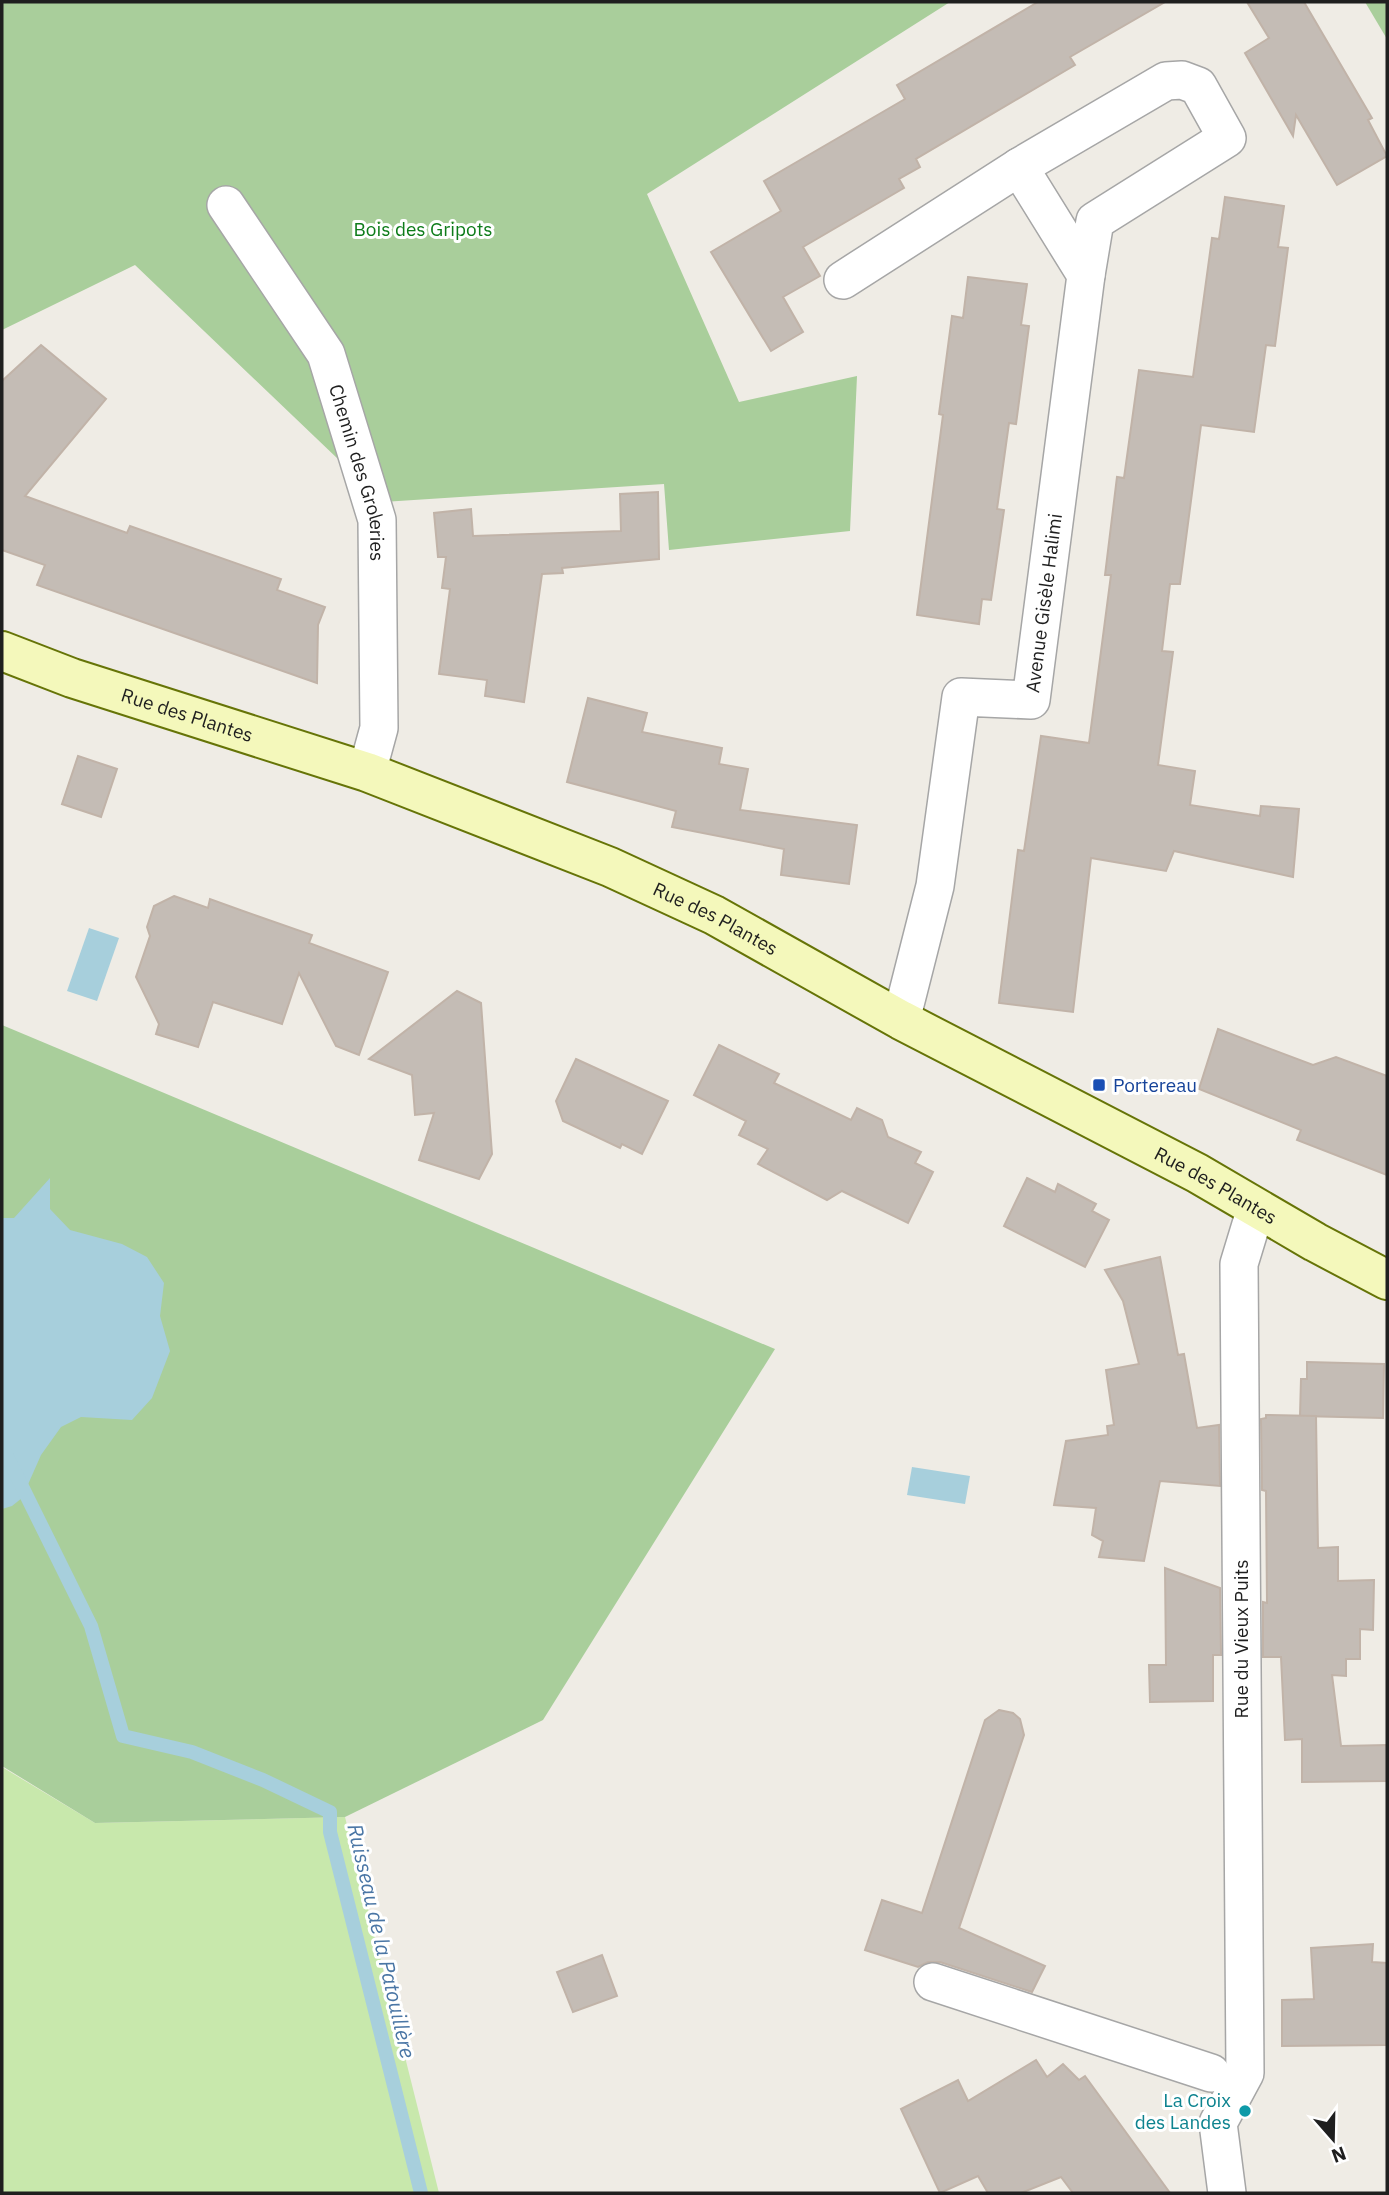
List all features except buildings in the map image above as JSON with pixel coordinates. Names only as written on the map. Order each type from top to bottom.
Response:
[{"type":"street","name":"Avenue Gisèle Halimi","points":[[843,280],[1019,167],[1166,81],[1182,80],[1198,86],[1227,138],[1095,221],[1031,700],[961,697],[935,886],[901,1020]]},
{"type":"street","points":[[1019,167],[1086,275]]},
{"type":"street","name":"Chemin des Groleries","points":[[226,205],[326,354],[377,520],[379,728],[367,772]]},
{"type":"street","name":"Rue des Plantes","points":[[2,652],[72,678],[367,772],[610,867],[714,915],[901,1020],[1197,1173],[1387,1280]]},
{"type":"street","name":"Rue du Vieux Puits","points":[[1228,2073],[1239,1264],[1256,1208]]},
{"type":"street","points":[[933,1982],[1228,2073],[1219,2123],[1227,2193]]},
{"type":"green space","name":"Bois des Gripots","points":[[2,2],[950,2],[647,194],[739,402],[857,376],[850,531],[669,550],[664,484],[383,502],[135,265],[2,330]]},
{"type":"green space","points":[[1365,2],[1387,2],[1387,39]]},
{"type":"green space","points":[[2,1025],[775,1349],[543,1720],[345,1817],[95,1823],[2,1766]]},
{"type":"green space","points":[[2,1767],[95,1823],[345,1817],[439,2193],[2,2193]]},
{"type":"water","points":[[89,928],[119,938],[97,1001],[67,991]]},
{"type":"water","points":[[50,1178],[50,1209],[70,1230],[122,1244],[147,1257],[164,1283],[160,1316],[170,1351],[152,1398],[132,1420],[81,1417],[61,1427],[41,1455],[22,1498],[12,1506],[2,1509],[2,1218],[14,1218]]},
{"type":"water","points":[[912,1467],[970,1476],[965,1504],[907,1495]]},
{"type":"waterway","name":"Ruisseau de la Patouillère","points":[[2,1446],[91,1626],[123,1736],[192,1752],[263,1780],[330,1812],[330,1832],[421,2193]]},
{"type":"place","name":"Portereau","points":[[1099,1085]]},
{"type":"place","name":"La Croix des Landes","points":[[1245,2111]]}]
